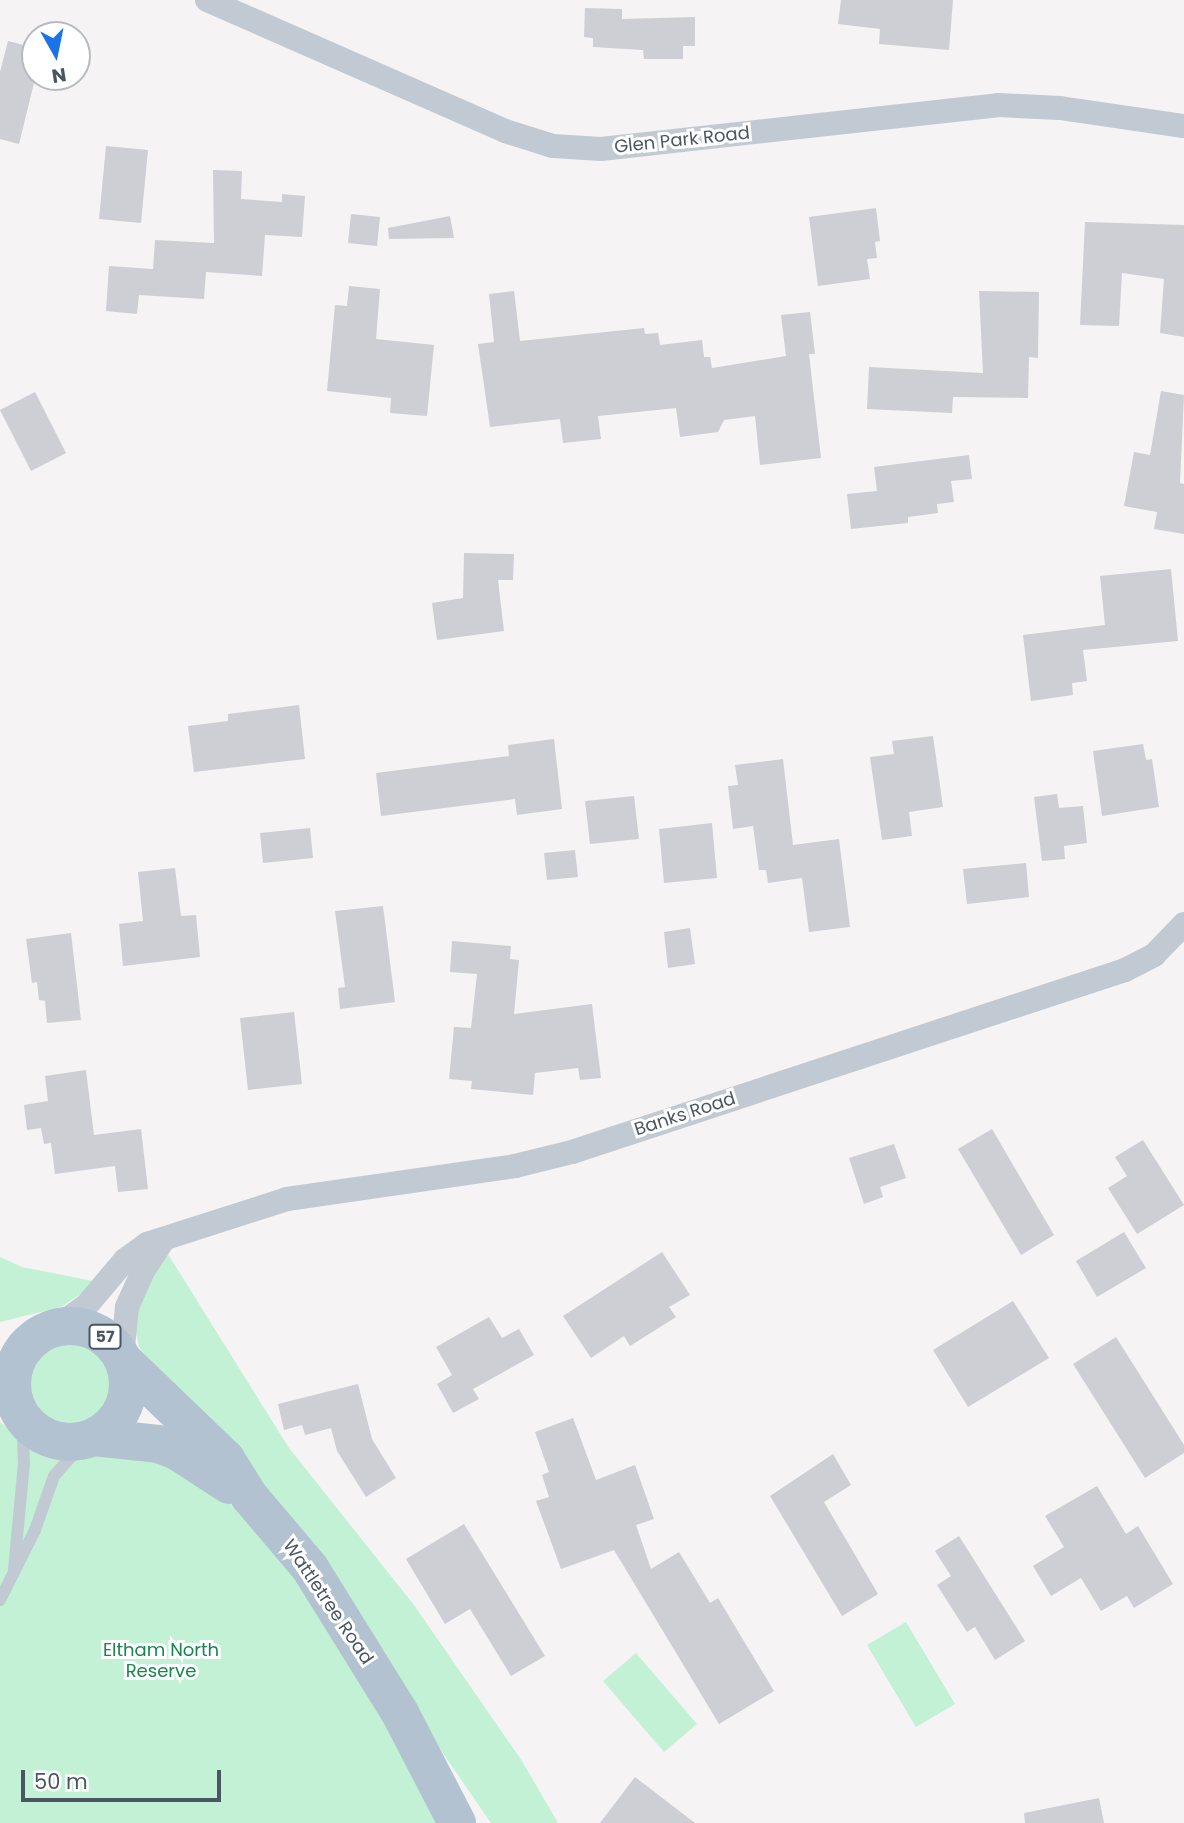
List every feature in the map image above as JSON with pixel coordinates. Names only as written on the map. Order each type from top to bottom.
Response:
[{"type":"main road","points":[[13,1409],[14,1368],[26,1345],[48,1330]]},
{"type":"main road","name":"57","points":[[0,1333],[95,1331],[123,1359],[128,1391],[125,1405],[117,1418],[90,1439],[50,1439],[13,1409]]},
{"type":"main road","name":"Wattletree Road","points":[[123,1359],[226,1459],[249,1496],[310,1568],[400,1713],[457,1823]]},
{"type":"main road","name":"Wattletree Road","points":[[90,1439],[158,1444],[177,1451],[249,1496]]},
{"type":"main road","name":"Wattletree Road","points":[[400,1713],[484,1823]]},
{"type":"street","name":"Glen Park Road","points":[[207,0],[505,131],[565,148],[601,149],[998,105],[1059,108],[1184,127]]},
{"type":"street","name":"Banks Road","points":[[48,1330],[87,1306],[136,1251],[163,1240],[310,1194],[514,1167],[572,1152],[1125,970],[1154,955],[1184,924]]},
{"type":"street","points":[[123,1359],[127,1307],[143,1271],[163,1240]]},
{"type":"lane","points":[[13,1409],[24,1463],[14,1573]]},
{"type":"lane","points":[[0,1600],[54,1476],[90,1439]]},
{"type":"green space","points":[[166,1251],[289,1448],[414,1605],[522,1761],[558,1823],[491,1823],[409,1704],[139,1347],[133,1317]]},
{"type":"green space","points":[[0,1257],[22,1267],[98,1282],[61,1307],[0,1322]]},
{"type":"green space","points":[[70,1344],[85,1347],[98,1356],[107,1369],[110,1384],[107,1399],[98,1412],[85,1421],[70,1424],[55,1421],[42,1412],[33,1399],[30,1384],[33,1369],[42,1356],[55,1347]]},
{"type":"green space","name":"Eltham North Reserve","points":[[0,1422],[32,1448],[61,1459],[104,1451],[147,1452],[228,1501],[308,1589],[444,1823],[0,1823]]},
{"type":"green space","points":[[906,1622],[955,1704],[916,1727],[867,1645]]},
{"type":"green space","points":[[636,1653],[697,1724],[664,1752],[603,1681]]},
{"type":"building","points":[[841,0],[953,0],[949,50],[879,44],[880,29],[838,24]]},
{"type":"building","points":[[585,8],[622,9],[622,19],[695,17],[695,46],[683,46],[683,59],[644,59],[643,50],[593,47],[593,38],[584,37]]},
{"type":"building","points":[[8,41],[21,44],[21,91],[32,91],[19,144],[0,139],[0,72]]},
{"type":"building","points":[[106,146],[148,150],[141,223],[99,219]]},
{"type":"building","points":[[213,170],[242,171],[241,199],[282,202],[282,194],[305,196],[302,237],[265,235],[262,276],[206,272],[204,299],[139,295],[137,314],[106,311],[109,266],[153,269],[155,240],[214,243]]},
{"type":"building","points":[[876,208],[880,241],[875,242],[877,258],[867,259],[870,279],[818,286],[809,217]]},
{"type":"building","points":[[351,214],[380,217],[377,246],[348,243]]},
{"type":"building","points":[[450,216],[454,238],[389,239],[388,228]]},
{"type":"building","points":[[1085,222],[1184,225],[1184,337],[1160,333],[1164,279],[1122,273],[1119,326],[1080,325]]},
{"type":"building","points":[[349,286],[380,289],[376,339],[434,345],[427,416],[390,413],[391,398],[327,391],[335,305],[347,306]]},
{"type":"building","points":[[514,291],[520,341],[644,328],[645,334],[658,333],[660,345],[702,340],[704,357],[710,357],[712,368],[786,356],[781,315],[810,312],[815,354],[809,354],[821,458],[760,465],[755,416],[724,420],[718,432],[680,437],[676,408],[598,416],[601,439],[563,443],[560,419],[490,427],[478,344],[494,342],[489,294]]},
{"type":"building","points":[[979,291],[1039,292],[1038,358],[1029,357],[1028,398],[953,397],[952,413],[867,409],[869,367],[983,373]]},
{"type":"building","points":[[1161,391],[1184,395],[1180,483],[1184,484],[1184,534],[1154,529],[1157,512],[1124,506],[1134,452],[1150,455]]},
{"type":"building","points":[[35,392],[66,453],[31,471],[0,410]]},
{"type":"building","points":[[969,455],[972,479],[951,481],[954,502],[937,504],[938,513],[908,517],[908,523],[851,529],[847,494],[877,491],[874,467]]},
{"type":"building","points":[[464,553],[514,554],[513,580],[498,580],[504,631],[437,640],[432,603],[463,598]]},
{"type":"building","points":[[1171,569],[1178,641],[1083,650],[1087,681],[1072,683],[1073,695],[1031,701],[1023,635],[1105,625],[1100,576]]},
{"type":"building","points":[[299,705],[305,759],[194,772],[188,726],[228,721],[228,714]]},
{"type":"building","points":[[933,736],[943,807],[909,812],[912,836],[882,840],[870,757],[894,754],[892,741]]},
{"type":"building","points":[[554,739],[562,809],[517,815],[515,799],[381,816],[376,773],[509,756],[508,745]]},
{"type":"building","points":[[1143,744],[1146,760],[1152,759],[1159,807],[1102,816],[1093,751]]},
{"type":"building","points":[[783,759],[793,845],[839,839],[850,927],[809,932],[802,878],[768,883],[766,870],[759,870],[753,826],[733,829],[728,786],[738,785],[735,765]]},
{"type":"building","points":[[1057,794],[1059,808],[1083,806],[1087,843],[1064,846],[1065,859],[1042,861],[1034,797]]},
{"type":"building","points":[[634,796],[639,839],[590,844],[585,801]]},
{"type":"building","points":[[712,823],[717,878],[664,883],[659,829]]},
{"type":"building","points":[[310,828],[313,858],[263,863],[260,833]]},
{"type":"building","points":[[575,850],[578,877],[547,880],[544,853]]},
{"type":"building","points":[[1026,863],[1029,897],[967,904],[963,869]]},
{"type":"building","points":[[175,868],[181,916],[196,915],[200,957],[123,966],[119,924],[143,921],[138,872]]},
{"type":"building","points":[[383,906],[395,1002],[340,1009],[338,988],[345,987],[335,911]]},
{"type":"building","points":[[690,928],[695,964],[668,968],[664,932]]},
{"type":"building","points":[[71,933],[81,1020],[47,1023],[45,1001],[39,1000],[37,982],[32,983],[26,939]]},
{"type":"building","points":[[452,941],[511,946],[510,959],[519,960],[514,1014],[592,1004],[601,1078],[580,1080],[578,1068],[535,1073],[533,1095],[471,1089],[472,1081],[449,1079],[454,1027],[471,1028],[477,974],[450,972]]},
{"type":"building","points":[[294,1012],[302,1084],[248,1090],[240,1018]]},
{"type":"building","points":[[86,1070],[94,1135],[141,1129],[148,1189],[118,1192],[115,1166],[55,1174],[51,1143],[44,1144],[41,1128],[27,1130],[24,1105],[48,1101],[45,1076]]},
{"type":"building","points":[[992,1129],[1054,1235],[1021,1255],[958,1149]]},
{"type":"building","points":[[1143,1140],[1184,1205],[1137,1234],[1108,1188],[1127,1176],[1115,1157]]},
{"type":"building","points":[[894,1144],[906,1178],[880,1187],[883,1197],[864,1204],[849,1158]]},
{"type":"building","points":[[1124,1232],[1146,1268],[1097,1297],[1076,1261]]},
{"type":"building","points":[[662,1252],[690,1295],[669,1307],[676,1317],[630,1346],[624,1336],[591,1358],[563,1316]]},
{"type":"building","points":[[1013,1301],[1049,1358],[968,1407],[933,1350]]},
{"type":"building","points":[[489,1317],[502,1338],[519,1329],[534,1355],[473,1389],[479,1399],[453,1413],[437,1384],[452,1375],[436,1347]]},
{"type":"building","points":[[1116,1337],[1184,1445],[1184,1453],[1145,1478],[1073,1364]]},
{"type":"building","points":[[358,1384],[372,1439],[396,1478],[366,1497],[337,1451],[331,1428],[305,1435],[302,1425],[284,1430],[278,1404]]},
{"type":"building","points":[[573,1418],[596,1480],[635,1465],[654,1519],[636,1525],[651,1569],[679,1552],[710,1603],[718,1598],[774,1691],[719,1724],[614,1550],[561,1569],[536,1501],[549,1497],[542,1475],[549,1472],[535,1432]]},
{"type":"building","points":[[833,1454],[851,1485],[824,1502],[878,1594],[842,1616],[770,1496]]},
{"type":"building","points":[[1097,1486],[1126,1534],[1138,1526],[1173,1584],[1134,1608],[1127,1596],[1101,1611],[1081,1578],[1051,1596],[1033,1566],[1064,1547],[1045,1516]]},
{"type":"building","points":[[464,1524],[545,1656],[511,1676],[470,1609],[445,1624],[406,1559]]},
{"type":"building","points":[[959,1536],[1025,1641],[995,1660],[975,1627],[967,1632],[937,1585],[951,1576],[935,1551]]},
{"type":"building","points":[[635,1777],[695,1823],[600,1823]]},
{"type":"building","points":[[1099,1798],[1104,1823],[1025,1823],[1024,1813]]}]
